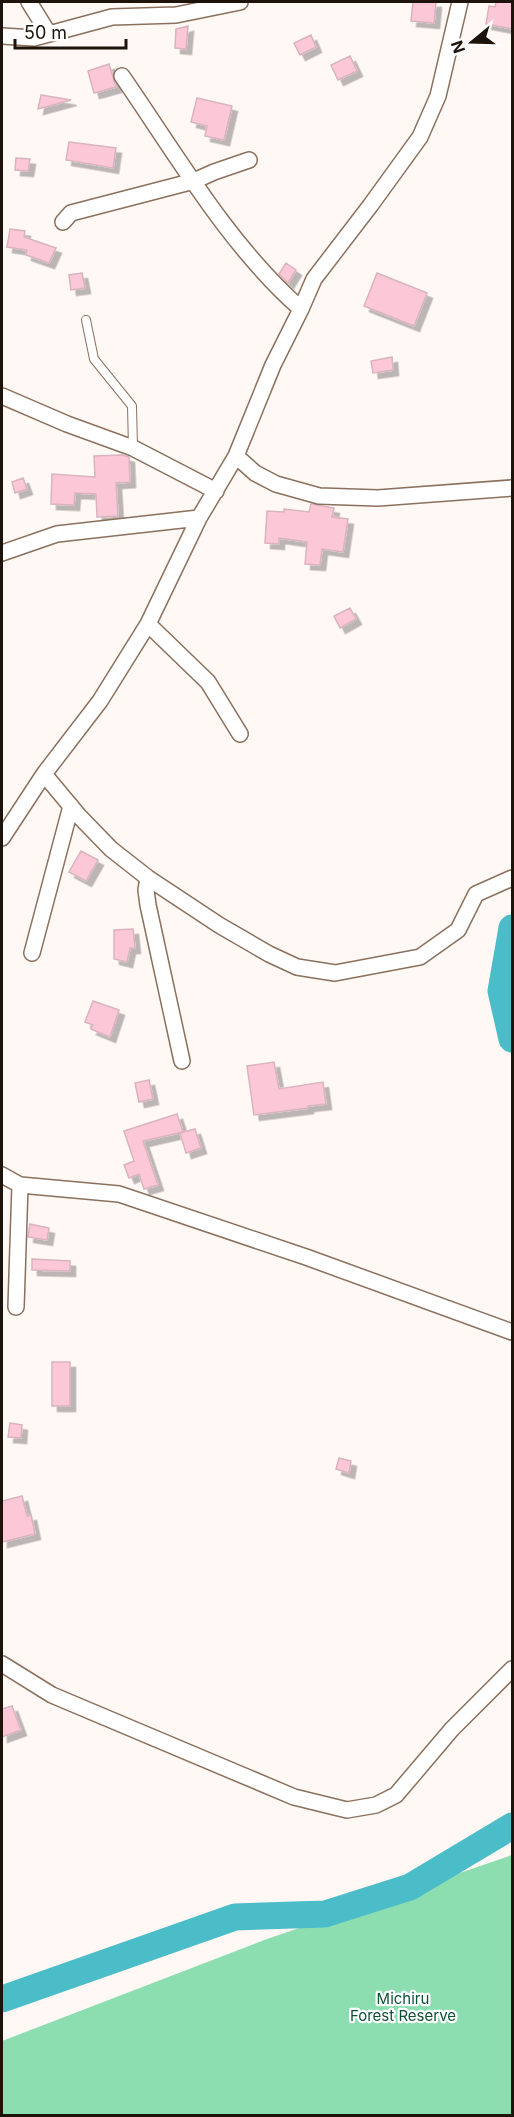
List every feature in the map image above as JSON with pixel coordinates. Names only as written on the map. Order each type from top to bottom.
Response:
[{"type":"street","points":[[29,2],[50,33]]},
{"type":"street","points":[[2,36],[34,38],[112,17],[176,15],[240,2]]},
{"type":"street","points":[[2,838],[44,774],[100,701],[148,624],[199,518],[236,456],[273,365],[314,279],[420,137],[438,96],[460,2]]},
{"type":"street","points":[[122,76],[248,256],[281,292],[301,309]]},
{"type":"street","points":[[63,222],[70,213],[194,181],[249,160]]},
{"type":"street","points":[[2,396],[67,424],[133,448],[216,491]]},
{"type":"street","points":[[236,456],[255,473],[276,484],[320,496],[378,498],[511,491]]},
{"type":"street","points":[[2,553],[57,534],[199,518]]},
{"type":"street","points":[[148,624],[208,682],[240,734]]},
{"type":"street","points":[[44,774],[111,849],[148,878],[219,925],[269,954],[297,967],[335,973],[420,957],[459,930],[476,894],[513,878]]},
{"type":"street","points":[[32,953],[71,806]]},
{"type":"street","points":[[148,878],[146,890],[148,905],[182,1061]]},
{"type":"street","points":[[2,1175],[20,1185],[119,1194],[306,1257],[513,1332]]},
{"type":"street","points":[[16,1307],[20,1185]]},
{"type":"street","points":[[2,1664],[52,1695],[294,1797],[347,1810],[376,1805],[396,1795],[452,1729],[513,1669]]},
{"type":"lane","points":[[86,320],[94,359],[132,405],[133,448]]},
{"type":"green space","name":"Michiru Forest Reserve","points":[[512,1855],[512,2115],[2,2115],[2,2041],[267,1939]]},
{"type":"building","points":[[413,2],[436,2],[434,23],[411,21]]},
{"type":"building","points":[[496,2],[513,2],[513,29],[486,24],[489,6],[495,7]]},
{"type":"building","points":[[188,26],[186,49],[175,48],[176,29]]},
{"type":"building","points":[[311,35],[316,47],[300,55],[294,43]]},
{"type":"building","points":[[350,56],[357,71],[338,80],[331,65]]},
{"type":"building","points":[[109,64],[116,87],[94,93],[88,71]]},
{"type":"building","points":[[41,95],[71,100],[38,109]]},
{"type":"building","points":[[197,98],[232,106],[224,140],[205,136],[207,126],[191,122]]},
{"type":"building","points":[[69,142],[116,148],[113,168],[66,160]]},
{"type":"building","points":[[16,158],[30,159],[28,171],[15,170]]},
{"type":"building","points":[[10,229],[25,231],[24,237],[56,248],[49,263],[26,255],[27,250],[7,247]]},
{"type":"building","points":[[286,263],[296,270],[288,283],[279,274]]},
{"type":"building","points":[[82,273],[85,288],[71,290],[69,275]]},
{"type":"building","points":[[377,273],[427,293],[414,326],[364,306]]},
{"type":"building","points":[[392,357],[393,370],[373,373],[371,361]]},
{"type":"building","points":[[94,456],[129,457],[130,482],[116,483],[118,516],[97,517],[96,494],[75,493],[74,505],[51,504],[52,474],[95,477]]},
{"type":"building","points":[[23,478],[27,489],[15,493],[12,482]]},
{"type":"building","points":[[311,504],[334,508],[332,517],[348,519],[343,552],[322,549],[320,565],[305,564],[307,542],[279,538],[279,544],[265,543],[267,511],[284,512],[284,509],[309,512]]},
{"type":"building","points":[[350,608],[356,619],[340,628],[334,616]]},
{"type":"building","points":[[81,851],[98,860],[86,881],[69,872]]},
{"type":"building","points":[[133,929],[135,948],[130,948],[127,962],[114,959],[114,930]]},
{"type":"building","points":[[93,1001],[119,1010],[110,1037],[91,1029],[93,1025],[85,1022]]},
{"type":"building","points":[[274,1062],[279,1089],[323,1082],[326,1104],[254,1115],[247,1066]]},
{"type":"building","points":[[149,1080],[153,1099],[139,1102],[135,1083]]},
{"type":"building","points":[[177,1114],[183,1132],[143,1141],[158,1185],[144,1189],[139,1174],[129,1178],[124,1165],[134,1161],[124,1131]]},
{"type":"building","points":[[195,1129],[201,1148],[186,1153],[180,1133]]},
{"type":"building","points":[[30,1224],[49,1228],[47,1240],[28,1237]]},
{"type":"building","points":[[32,1259],[70,1261],[70,1271],[32,1270]]},
{"type":"building","points":[[52,1362],[70,1362],[70,1406],[52,1406]]},
{"type":"building","points":[[10,1423],[22,1425],[21,1438],[8,1437]]},
{"type":"building","points":[[339,1458],[351,1461],[349,1473],[336,1469]]},
{"type":"building","points":[[22,1496],[27,1516],[31,1515],[35,1534],[2,1542],[2,1501]]},
{"type":"building","points":[[12,1706],[21,1730],[2,1737],[2,1709]]},
{"type":"waterway","points":[[512,928],[501,991],[512,1039]]},
{"type":"waterway","points":[[2,1999],[235,1917],[325,1914],[410,1887],[512,1826]]}]
